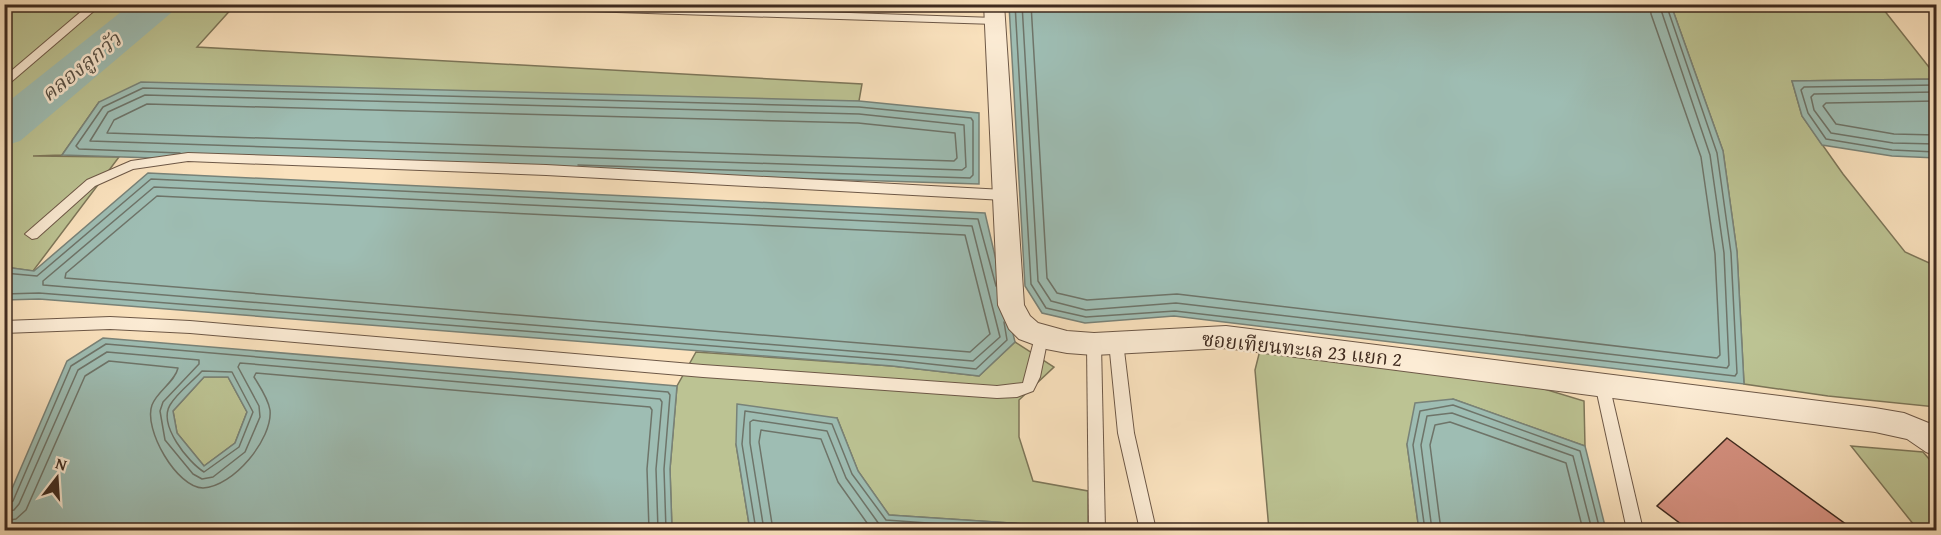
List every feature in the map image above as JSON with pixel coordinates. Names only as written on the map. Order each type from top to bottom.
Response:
[{"type":"street","name":"ซอยเทียนทะเล 23 แยก 2","points":[[995,13],[1011,305],[1022,327],[1041,337],[1076,344],[1226,337],[1836,414],[1928,436]]},
{"type":"lane","points":[[4,84],[97,4]]},
{"type":"lane","points":[[460,4],[995,13]]},
{"type":"lane","points":[[32,234],[91,183],[130,165],[188,157],[546,170],[1004,195]]},
{"type":"lane","points":[[4,327],[110,323],[190,327],[703,371],[997,392],[1017,391],[1028,387],[1033,377],[1041,337]]},
{"type":"lane","points":[[1097,531],[1105,343]]},
{"type":"lane","points":[[1105,343],[1148,531]]},
{"type":"lane","points":[[1602,384],[1635,531]]},
{"type":"green space","points":[[4,5],[235,5],[197,47],[862,84],[859,101],[99,102],[62,155],[33,156],[119,157],[33,271],[5,267]]},
{"type":"green space","points":[[1671,5],[1880,5],[1936,76],[1936,79],[1792,81],[1802,116],[1843,174],[1905,252],[1936,266],[1936,407],[1828,396],[1744,384],[1737,252],[1723,151]]},
{"type":"green space","points":[[1015,342],[1054,367],[1019,400],[1019,437],[1033,481],[1088,491],[1088,530],[1038,530],[1025,524],[889,515],[858,471],[837,418],[736,444],[750,530],[672,530],[670,469],[677,386],[696,352],[892,366],[979,376]]},
{"type":"green space","points":[[1260,350],[1531,385],[1584,401],[1585,446],[1453,399],[1407,444],[1419,530],[1269,530],[1255,370]]},
{"type":"green space","points":[[204,377],[228,377],[247,412],[235,443],[204,466],[177,433],[173,411]]},
{"type":"green space","points":[[1851,446],[1923,452],[1936,467],[1936,530],[1918,530]]},
{"type":"water","points":[[1009,5],[1671,5],[1723,151],[1737,252],[1744,384],[1174,316],[1085,323],[1042,313],[1025,286]]},
{"type":"water","points":[[1936,79],[1936,158],[1892,156],[1822,145],[1802,116],[1792,81]]},
{"type":"water","points":[[141,82],[859,101],[979,113],[979,184],[62,155],[99,102]]},
{"type":"water","points":[[148,173],[985,213],[1015,342],[979,376],[892,366],[39,299],[5,300],[5,267],[34,271]]},
{"type":"water","points":[[103,338],[677,386],[670,469],[672,530],[5,530],[5,505],[67,361]],"holes":[[[204,377],[228,377],[247,412],[235,443],[204,466],[177,433],[173,411]]]},
{"type":"water","points":[[1453,399],[1585,446],[1606,530],[1419,530],[1407,444],[1415,403]]},
{"type":"water","points":[[737,404],[837,418],[858,471],[889,515],[1025,524],[1038,530],[750,530],[736,444]]},
{"type":"building","points":[[1727,438],[1854,530],[1689,530],[1657,506]]},
{"type":"waterway","name":"คลองลูกวัว","points":[[4,130],[157,4]]}]
